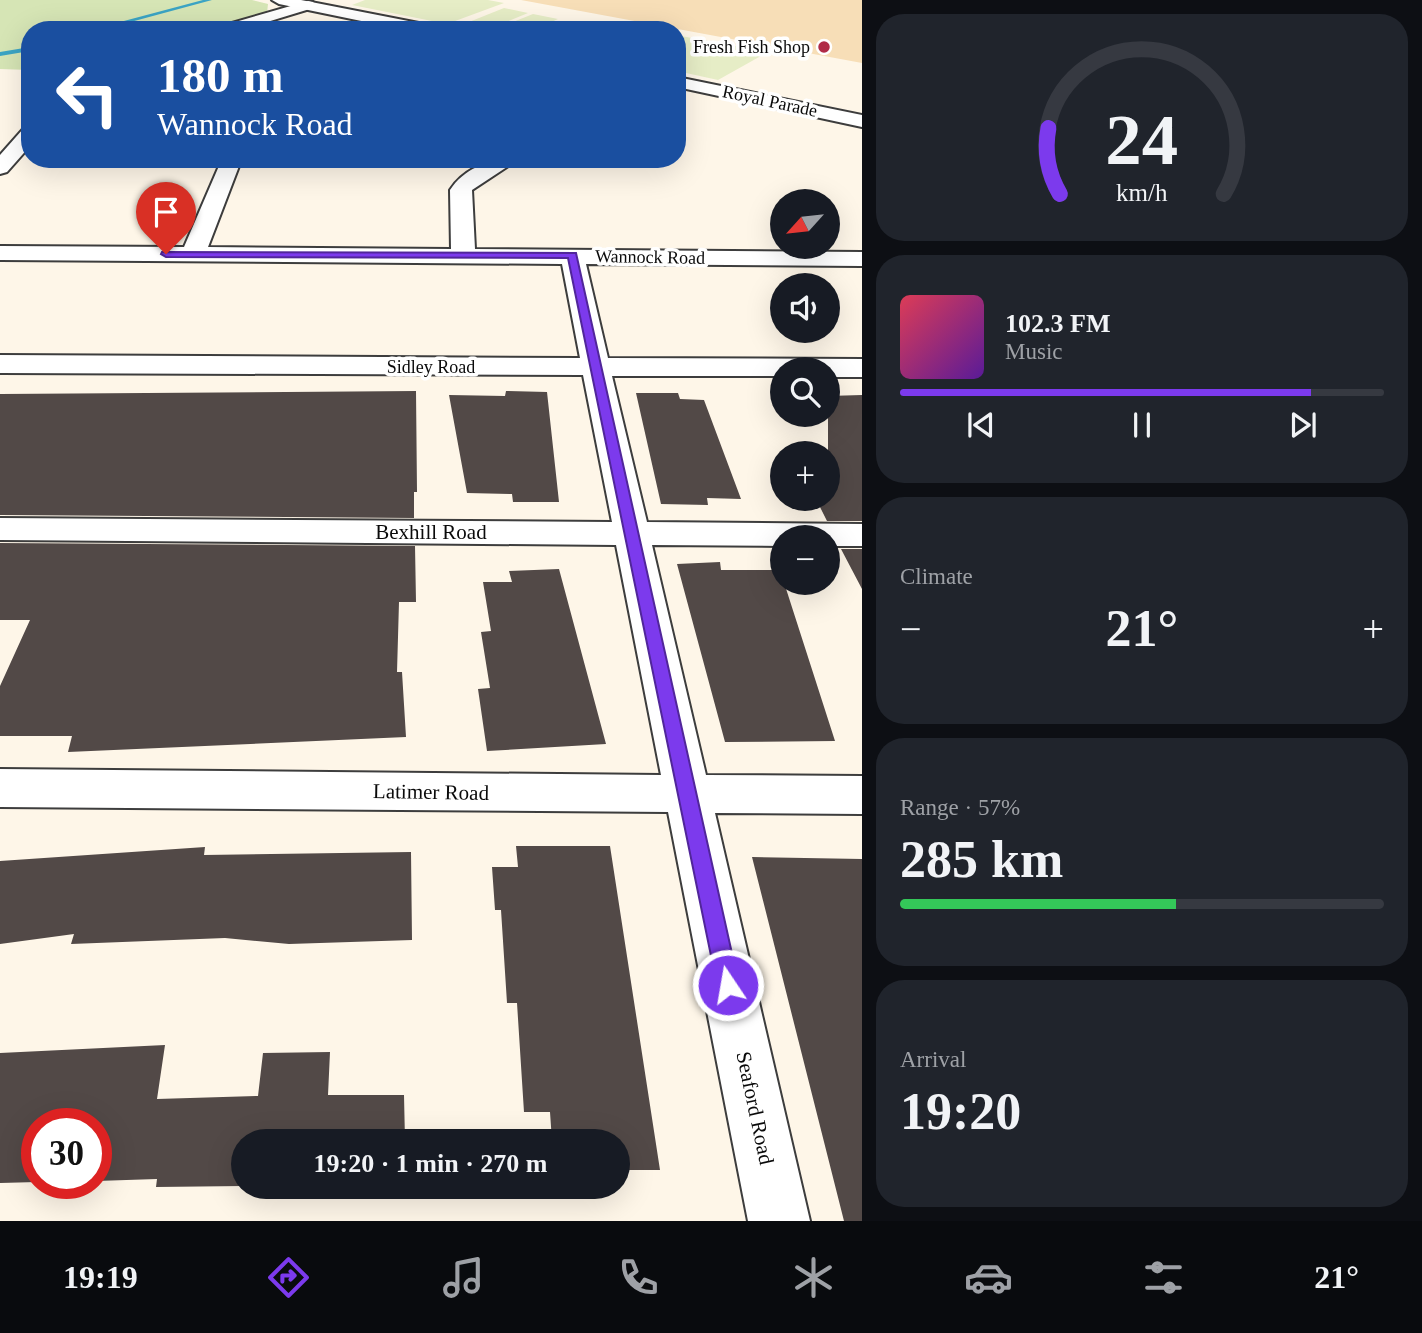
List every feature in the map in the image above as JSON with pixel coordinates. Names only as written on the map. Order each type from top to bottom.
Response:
[{"type":"street","points":[[279,0],[385,21]]},
{"type":"street","points":[[255,21],[308,5]]},
{"type":"street","name":"Royal Parade","points":[[686,84],[862,121]]},
{"type":"street","points":[[0,167],[21,143]]},
{"type":"street","points":[[193,254],[228,168]]},
{"type":"street","points":[[463,256],[461,190],[467,182],[493,168]]},
{"type":"street","name":"Wannock Road","points":[[0,253],[862,259]]},
{"type":"street","name":"Seaford Road","points":[[572,255],[779,1221]]},
{"type":"street","name":"Sidley Road","points":[[0,365],[862,368]]},
{"type":"street","name":"Bexhill Road","points":[[0,529],[862,535]]},
{"type":"street","name":"Latimer Road","points":[[0,788],[862,795]]},
{"type":"green space","points":[[0,0],[252,0],[268,4],[267,13],[240,21],[21,21],[21,70],[0,69]]},
{"type":"green space","points":[[365,0],[488,0],[504,3],[455,21],[432,21],[352,5]]},
{"type":"green space","points":[[504,8],[528,13],[509,21],[472,21]]},
{"type":"green space","points":[[533,14],[558,19],[553,21],[516,21]]},
{"type":"green space","points":[[686,37],[768,52],[718,80],[686,73]]},
{"type":"sand","points":[[521,0],[862,0],[862,63],[686,30],[686,21],[635,21]]},
{"type":"building","points":[[416,391],[417,492],[414,492],[414,518],[0,515],[0,394]]},
{"type":"building","points":[[506,391],[547,392],[559,502],[513,502],[512,494],[467,493],[449,395],[505,396]]},
{"type":"building","points":[[636,393],[678,393],[680,399],[704,400],[741,499],[707,498],[708,505],[661,504]]},
{"type":"building","points":[[862,395],[862,521],[827,521],[822,511],[840,511],[840,441],[828,441],[828,427],[840,427],[840,396]]},
{"type":"building","points":[[0,543],[415,546],[416,602],[399,602],[397,672],[402,672],[406,737],[68,752],[72,736],[0,736],[0,686],[30,620],[0,620]]},
{"type":"building","points":[[841,549],[862,549],[862,589]]},
{"type":"building","points":[[720,562],[721,570],[770,570],[770,595],[788,595],[835,741],[725,742],[677,564]]},
{"type":"building","points":[[559,569],[606,744],[487,751],[478,689],[490,688],[481,632],[491,631],[483,582],[512,582],[509,571]]},
{"type":"building","points":[[516,846],[610,846],[660,1170],[630,1170],[630,1129],[551,1129],[550,1112],[524,1112],[517,1003],[507,1003],[501,910],[495,910],[492,867],[518,867]]},
{"type":"building","points":[[205,847],[204,855],[411,852],[412,940],[289,944],[225,938],[71,944],[74,934],[0,944],[0,861]]},
{"type":"building","points":[[752,857],[862,859],[862,1221],[844,1221]]},
{"type":"building","points":[[165,1045],[157,1099],[258,1096],[263,1053],[330,1052],[328,1095],[404,1095],[405,1129],[231,1129],[231,1186],[156,1187],[157,1179],[112,1180],[112,1108],[21,1108],[21,1182],[0,1183],[0,1053]]},
{"type":"waterway","points":[[128,21],[209,0]]},
{"type":"waterway","points":[[0,54],[21,50]]},
{"type":"place","name":"Fresh Fish Shop","points":[[824,47]]},
{"type":"route","points":[[166,254],[572,255],[601,380],[630,534],[728,985]]}]
